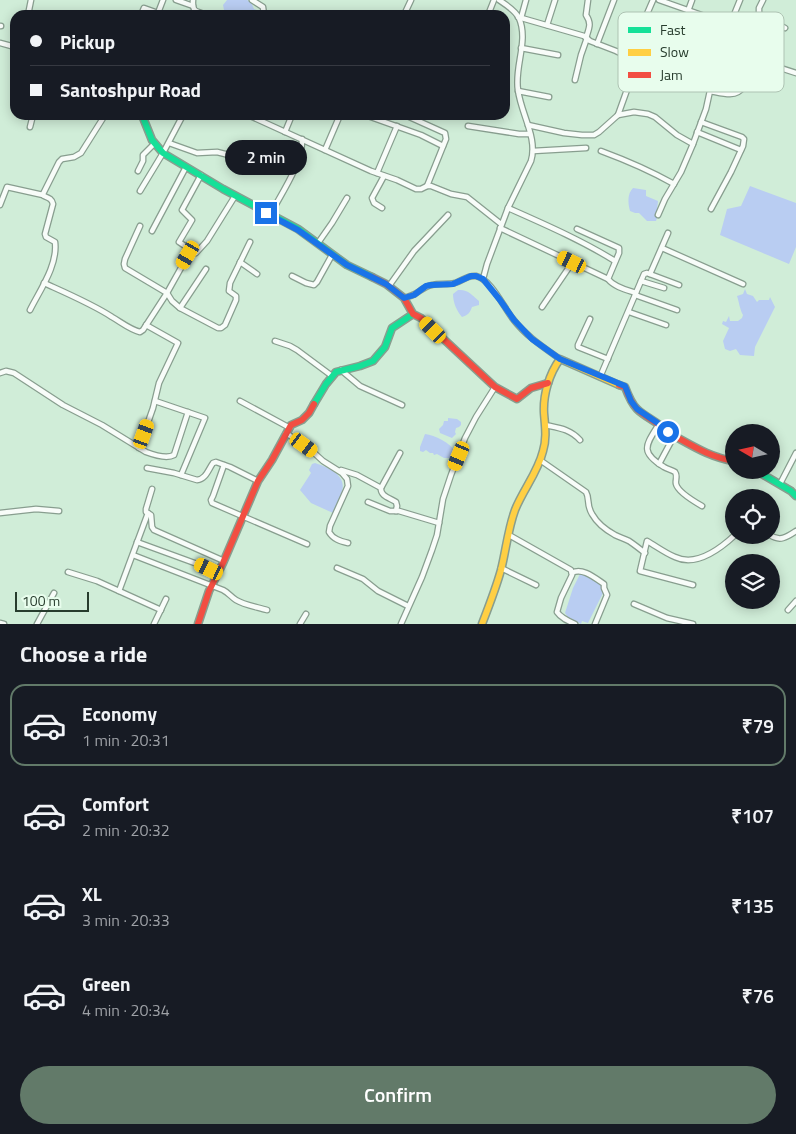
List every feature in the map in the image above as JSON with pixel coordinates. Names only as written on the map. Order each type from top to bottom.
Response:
[{"type":"street","points":[[176,0],[193,6]]},
{"type":"street","points":[[193,0],[195,10]]},
{"type":"street","points":[[252,0],[263,7],[263,10]]},
{"type":"street","points":[[499,0],[520,17],[587,38],[618,53]]},
{"type":"street","points":[[483,279],[500,226],[532,161],[534,151],[518,92],[517,75],[522,33],[520,17],[526,0]]},
{"type":"street","points":[[547,25],[554,0]]},
{"type":"street","points":[[575,80],[590,24],[586,14],[588,0]]},
{"type":"street","points":[[597,44],[614,0]]},
{"type":"street","points":[[648,12],[653,0]]},
{"type":"street","points":[[659,0],[692,12]]},
{"type":"street","points":[[689,11],[692,0]]},
{"type":"street","points":[[735,12],[740,0]]},
{"type":"street","points":[[759,12],[763,0]]},
{"type":"street","points":[[521,48],[558,55]]},
{"type":"street","points":[[784,69],[796,73]]},
{"type":"street","points":[[518,92],[549,96]]},
{"type":"street","points":[[528,125],[564,133],[594,134],[599,132],[618,115],[626,92]]},
{"type":"street","points":[[658,215],[681,172],[693,144],[709,92]]},
{"type":"street","points":[[723,92],[735,94],[738,92]]},
{"type":"street","points":[[618,115],[634,112],[648,114],[693,144]]},
{"type":"street","points":[[30,127],[32,120]]},
{"type":"street","points":[[43,195],[59,162],[62,159],[74,157],[81,153],[102,120]]},
{"type":"street","points":[[144,120],[154,143],[163,153],[298,230],[347,265],[389,286],[404,298],[412,314],[421,318],[495,387],[517,399],[521,398],[530,389],[548,383]]},
{"type":"street","points":[[140,191],[180,120]]},
{"type":"street","points":[[259,120],[416,189],[431,186],[451,194],[467,196],[500,226],[608,279],[614,284],[677,310]]},
{"type":"street","points":[[285,132],[290,120]]},
{"type":"street","points":[[325,150],[338,120]]},
{"type":"street","points":[[380,120],[421,135],[443,146]]},
{"type":"street","points":[[416,120],[445,133],[446,139],[427,186]]},
{"type":"street","points":[[701,122],[744,139],[711,209]]},
{"type":"street","points":[[377,173],[398,126]]},
{"type":"street","points":[[468,126],[530,134]]},
{"type":"street","points":[[697,132],[740,150]]},
{"type":"street","points":[[270,215],[295,171],[302,139]]},
{"type":"street","points":[[138,171],[143,162],[143,155],[154,143]]},
{"type":"street","points":[[169,143],[197,153],[217,152],[233,156],[250,164]]},
{"type":"street","points":[[534,151],[586,148]]},
{"type":"street","points":[[601,151],[636,164],[674,184]]},
{"type":"street","points":[[152,231],[186,167]]},
{"type":"street","points":[[44,282],[99,309],[136,331],[140,332],[143,330],[167,293],[191,250],[180,242],[192,220],[182,210],[201,175]]},
{"type":"street","points":[[382,208],[374,203],[372,198],[384,176]]},
{"type":"street","points":[[0,187],[6,189],[9,187],[43,195],[53,201],[45,234],[46,237],[54,241],[54,262],[30,310]]},
{"type":"street","points":[[0,205],[6,189]]},
{"type":"street","points":[[196,253],[207,241],[236,196]]},
{"type":"street","points":[[318,243],[347,198]]},
{"type":"street","points":[[508,208],[591,246],[615,261]]},
{"type":"street","points":[[389,286],[414,251],[448,215]]},
{"type":"street","points":[[140,226],[124,266],[167,293],[180,308],[218,328],[224,327],[236,300],[236,296],[230,293],[230,283],[250,242]]},
{"type":"street","points":[[578,229],[619,248],[619,253],[608,279]]},
{"type":"street","points":[[650,274],[668,233]]},
{"type":"street","points":[[662,248],[743,284]]},
{"type":"street","points":[[292,276],[314,286],[332,255]]},
{"type":"street","points":[[240,262],[257,274]]},
{"type":"street","points":[[542,307],[572,262]]},
{"type":"street","points":[[180,308],[206,269]]},
{"type":"street","points":[[600,377],[644,274],[647,273],[679,285]]},
{"type":"street","points":[[404,298],[414,295],[426,286],[453,284],[471,276],[483,279],[514,320],[532,339],[560,359],[625,386],[635,406],[674,436],[709,455],[725,460]]},
{"type":"street","points":[[641,280],[664,288]]},
{"type":"street","points":[[629,312],[666,325]]},
{"type":"street","points":[[198,624],[211,586],[224,561],[258,482],[291,425],[302,420],[309,413],[336,372],[360,366],[378,356],[385,347],[392,328],[412,314]]},
{"type":"street","points":[[590,318],[578,347],[608,359]]},
{"type":"street","points":[[139,448],[159,383],[178,343],[146,325]]},
{"type":"street","points":[[275,341],[297,350],[332,376]]},
{"type":"street","points":[[482,624],[501,568],[518,502],[540,460],[546,443],[544,403],[548,383],[560,359]]},
{"type":"street","points":[[341,370],[360,386],[402,405]]},
{"type":"street","points":[[0,373],[6,371],[19,376],[64,405],[152,454],[172,457],[188,412]]},
{"type":"street","points":[[401,624],[432,550],[445,492],[466,438],[476,417],[495,387]]},
{"type":"street","points":[[155,401],[205,418],[181,475]]},
{"type":"street","points":[[240,401],[288,430],[323,461],[345,476],[348,482],[329,532],[332,537],[348,543]]},
{"type":"street","points":[[659,424],[646,446],[648,454],[659,464],[674,472],[676,474],[676,485],[687,496],[702,506]]},
{"type":"street","points":[[545,425],[564,429],[580,440]]},
{"type":"street","points":[[659,464],[674,436]]},
{"type":"street","points":[[396,511],[396,502],[381,493],[381,488],[400,453]]},
{"type":"street","points":[[780,484],[796,453]]},
{"type":"street","points":[[540,460],[586,492],[588,508],[600,525],[613,534],[628,540],[645,553]]},
{"type":"street","points":[[147,468],[197,480],[204,478],[213,463],[218,463],[258,482]]},
{"type":"street","points":[[224,465],[211,500],[212,503],[306,544]]},
{"type":"street","points":[[335,468],[357,475],[381,488]]},
{"type":"street","points":[[771,479],[796,496]]},
{"type":"street","points":[[152,489],[146,509],[150,515],[152,527],[156,532],[224,561]]},
{"type":"street","points":[[368,502],[385,509],[415,515],[439,523]]},
{"type":"street","points":[[0,513],[36,509],[59,511]]},
{"type":"street","points":[[119,591],[148,514]]},
{"type":"street","points":[[780,539],[796,531]]},
{"type":"street","points":[[509,535],[568,568],[572,573],[571,580],[561,598],[557,612],[561,617],[575,624]]},
{"type":"street","points":[[693,585],[640,571],[647,541],[676,558],[693,560],[713,552],[725,543]]},
{"type":"street","points":[[137,542],[218,573]]},
{"type":"street","points":[[133,554],[223,590],[242,602],[267,610]]},
{"type":"street","points":[[337,568],[363,579],[378,591],[408,606]]},
{"type":"street","points":[[501,568],[536,585]]},
{"type":"street","points":[[572,573],[581,570],[604,584],[607,594],[595,624]]},
{"type":"street","points":[[68,572],[97,581],[161,610]]},
{"type":"street","points":[[37,624],[54,593]]},
{"type":"street","points":[[154,624],[166,600]]},
{"type":"street","points":[[788,610],[796,601]]},
{"type":"street","points":[[634,604],[667,618],[693,624]]},
{"type":"street","points":[[300,624],[306,614]]},
{"type":"street","points":[[0,623],[4,624]]},
{"type":"water","points":[[227,0],[247,0],[257,10],[224,10],[223,5]]},
{"type":"water","points":[[750,186],[796,203],[796,247],[789,264],[720,235],[727,209],[741,206]]},
{"type":"water","points":[[633,188],[646,190],[646,196],[658,201],[657,210],[659,212],[656,221],[647,221],[639,213],[630,211],[628,199]]},
{"type":"water","points":[[745,289],[747,294],[753,296],[757,302],[759,300],[769,300],[770,297],[775,307],[755,347],[754,356],[740,355],[736,349],[730,351],[725,349],[723,341],[729,328],[722,324],[723,321],[726,322],[729,316],[730,321],[738,321],[742,318],[743,315],[737,296],[743,294]]},
{"type":"water","points":[[458,290],[467,291],[479,301],[479,305],[472,307],[468,314],[462,317],[458,312],[453,297],[453,294]]},
{"type":"water","points":[[448,418],[457,419],[461,422],[461,425],[456,428],[456,434],[452,438],[440,433],[439,429],[444,421],[448,421]]},
{"type":"water","points":[[425,434],[438,438],[450,446],[456,452],[452,458],[434,455],[426,450],[420,451]]},
{"type":"water","points":[[315,463],[335,473],[342,480],[342,491],[333,513],[311,503],[300,490],[311,473],[309,470],[312,464]]},
{"type":"water","points":[[581,572],[607,585],[588,623],[582,621],[581,624],[568,617],[565,613],[573,588]]},
{"type":"traffic: fast","points":[[144,120],[152,140],[163,153],[223,189],[298,229],[347,265],[372,277]]},
{"type":"traffic: fast","points":[[314,404],[336,372],[373,361],[385,347],[392,328],[413,314]]},
{"type":"traffic: fast","points":[[770,479],[796,496]]},
{"type":"traffic: slow","points":[[482,624],[501,570],[515,510],[541,459],[545,437],[545,399],[550,378],[556,365],[560,359],[619,385]]},
{"type":"traffic: jam","points":[[372,277],[386,284],[404,298],[413,314],[421,318],[495,387],[517,399],[531,388],[548,383]]},
{"type":"traffic: jam","points":[[619,385],[625,387],[631,402],[637,409],[667,432],[707,453],[725,459]]},
{"type":"traffic: jam","points":[[198,624],[209,591],[258,481],[291,425],[302,420],[314,404]]},
{"type":"route","points":[[266,213],[291,225],[347,265],[386,284],[404,298],[414,295],[426,286],[453,284],[471,276],[483,279],[514,320],[532,339],[560,359],[625,386],[631,401],[637,409],[668,432]]}]
